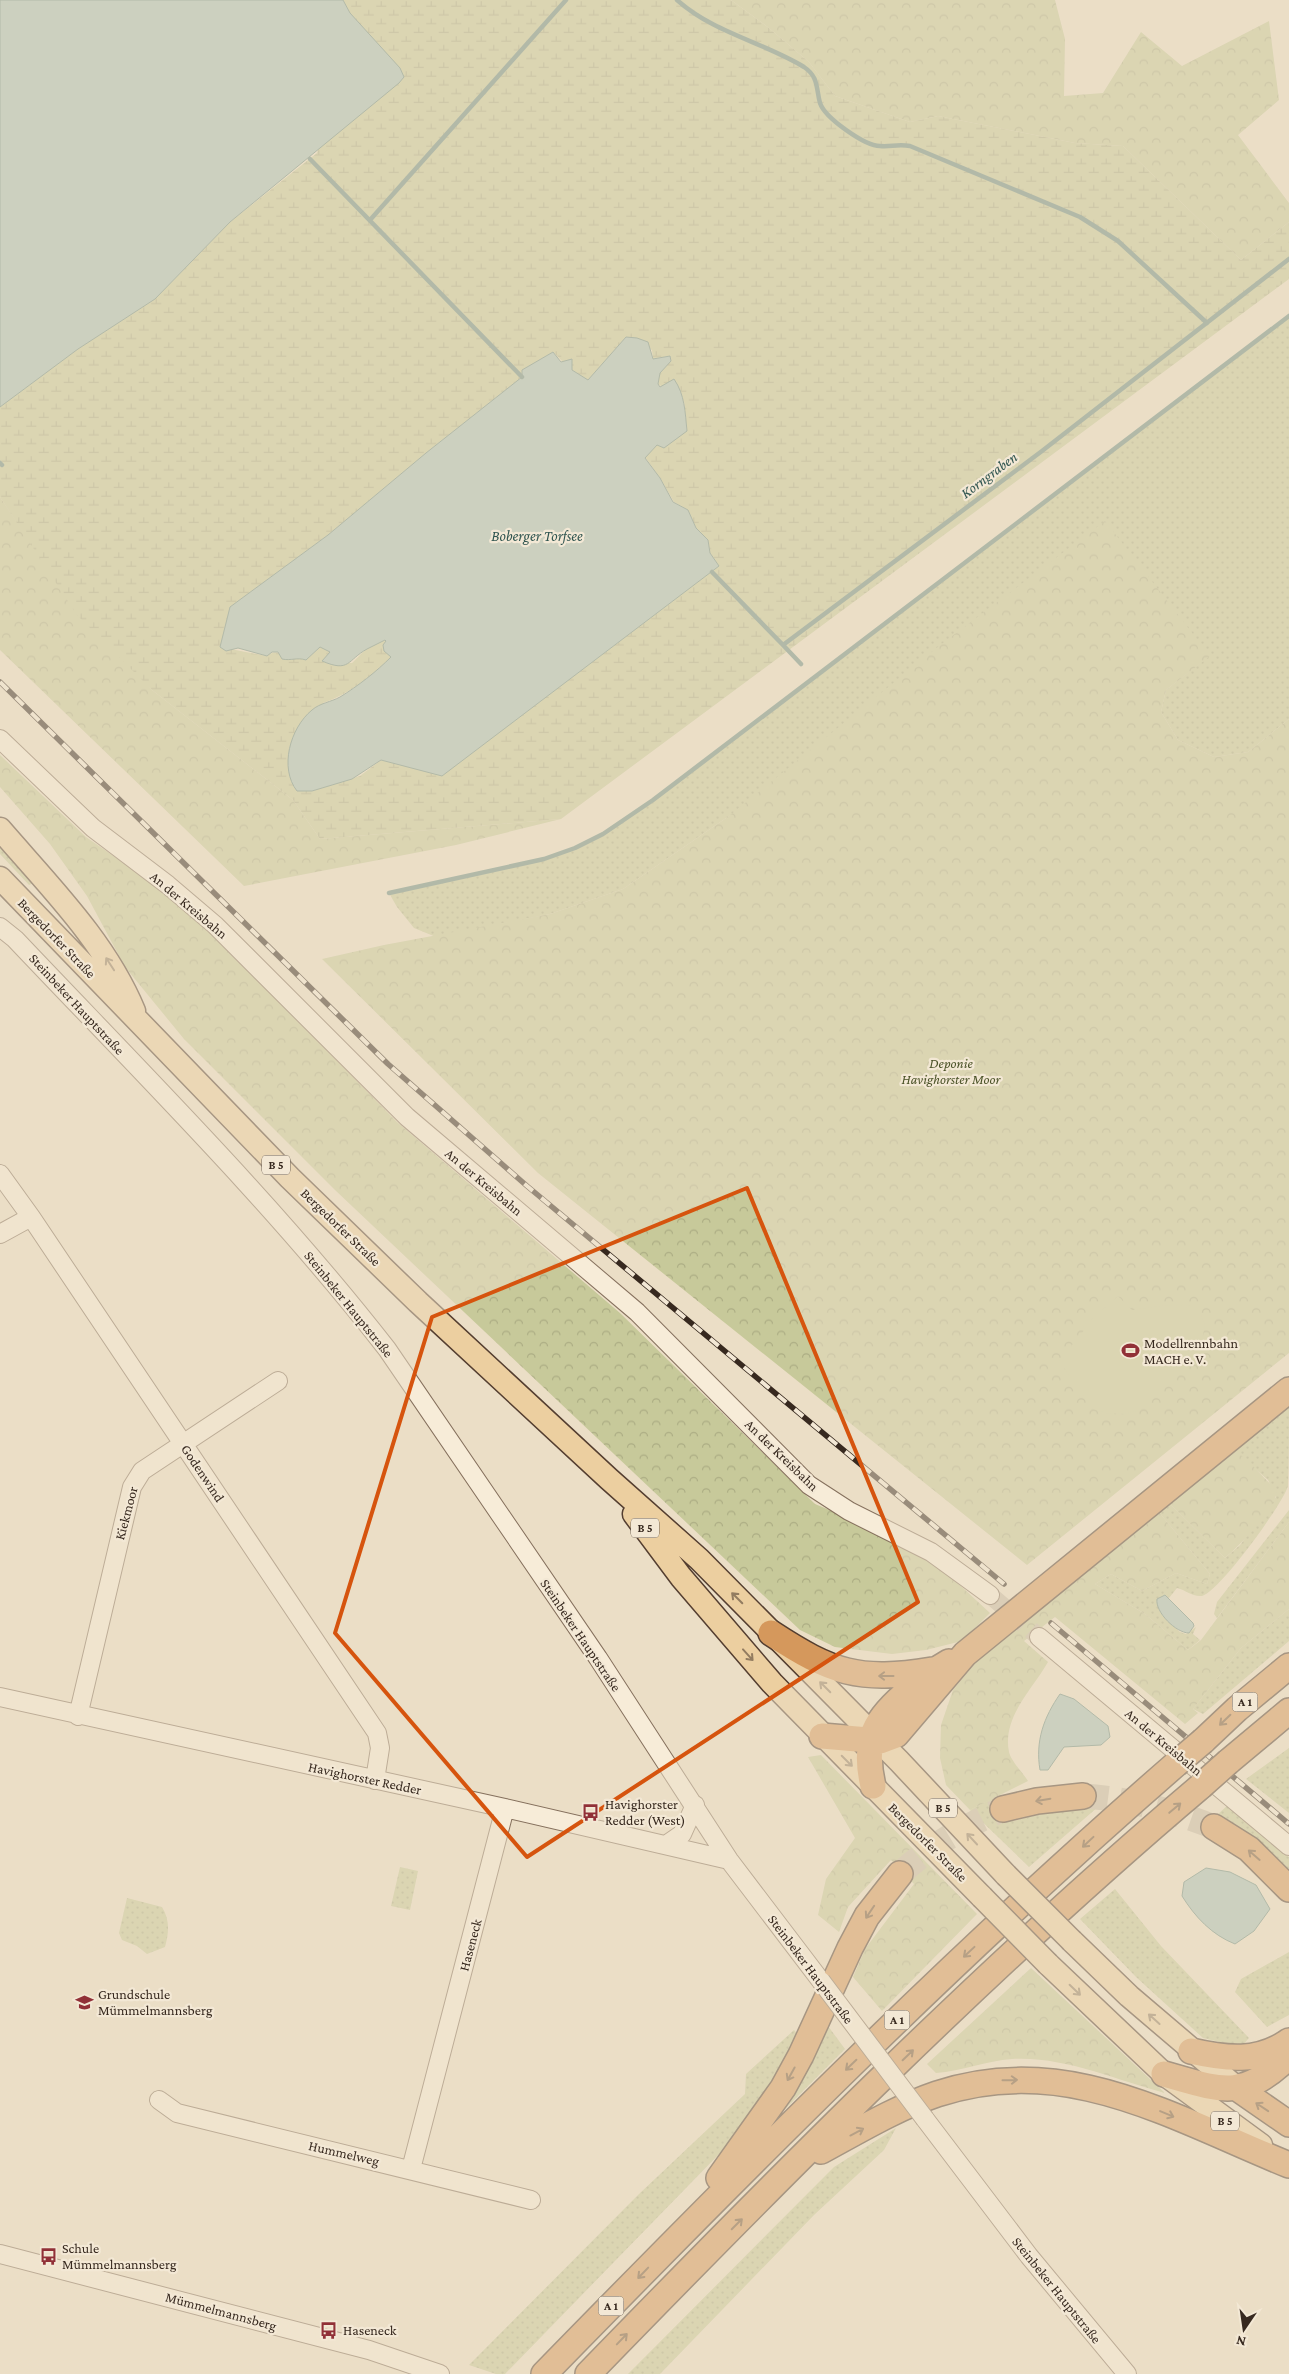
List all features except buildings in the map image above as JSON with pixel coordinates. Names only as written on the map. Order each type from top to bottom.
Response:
[{"type":"highway","points":[[822,1736],[874,1739],[902,1730],[965,1654],[1289,1390]]},
{"type":"highway","points":[[772,1633],[811,1658],[848,1672],[889,1676],[934,1670]]},
{"type":"highway","points":[[872,1786],[868,1765],[876,1723],[889,1707],[934,1670],[965,1654]]},
{"type":"highway","name":"A 1","points":[[544,2374],[677,2238],[941,1978],[1237,1709],[1289,1666]]},
{"type":"highway","name":"A 1","points":[[588,2374],[798,2162],[969,1996],[1149,1830],[1289,1711]]},
{"type":"highway","points":[[1003,1810],[1037,1801],[1084,1796]]},
{"type":"highway","points":[[1214,1827],[1248,1849],[1289,1889]]},
{"type":"highway","points":[[677,2238],[783,2088],[801,2055],[850,1948],[867,1916],[900,1874]]},
{"type":"highway","points":[[1191,2052],[1239,2059],[1273,2050],[1289,2041]]},
{"type":"highway","points":[[1164,2074],[1205,2085],[1237,2088],[1259,2082],[1289,2056]]},
{"type":"highway","points":[[798,2162],[892,2113],[937,2094],[993,2082],[1032,2080],[1057,2081],[1108,2091],[1289,2164]]},
{"type":"highway","name":"Bergedorfer Straße","points":[[1237,2088],[1289,2124]]},
{"type":"main road","points":[[0,829],[91,935],[123,985],[139,1023]]},
{"type":"main road","name":"Bergedorfer Straße","points":[[0,878],[297,1185],[418,1302],[609,1479],[699,1559],[1072,1941],[1191,2052],[1237,2088]]},
{"type":"main road","name":"Bergedorfer Straße","points":[[609,1479],[680,1577],[709,1612],[822,1736],[1048,1964],[1164,2074],[1241,2133],[1289,2164]]},
{"type":"street","name":"An der Kreisbahn","points":[[0,739],[93,828],[168,885],[215,925],[407,1117],[637,1312],[810,1485],[849,1511],[931,1552],[990,1595]]},
{"type":"street","name":"Steinbeker Hauptstraße","points":[[0,927],[15,939],[226,1163],[314,1259],[366,1322],[387,1349],[598,1658],[729,1860],[1024,2250],[1127,2374]]},
{"type":"street","name":"Godenwind","points":[[0,1174],[31,1217],[377,1733],[380,1748],[375,1780]]},
{"type":"street","points":[[0,1234],[31,1217]]},
{"type":"street","name":"Kiekmoor","points":[[78,1716],[132,1486],[142,1471],[278,1380]]},
{"type":"street","name":"An der Kreisbahn","points":[[1040,1637],[1289,1846]]},
{"type":"street","name":"Havighorster Redder","points":[[0,1697],[78,1716],[505,1808],[729,1860]]},
{"type":"street","points":[[666,1845],[682,1834],[695,1805]]},
{"type":"street","name":"Haseneck","points":[[411,2169],[505,1808]]},
{"type":"street","name":"Hummelweg","points":[[159,2100],[177,2113],[531,2200]]},
{"type":"street","name":"Mümmelmannsberg","points":[[0,2254],[369,2350],[440,2374]]},
{"type":"highlighted area","points":[[747,1188],[918,1602],[527,1857],[335,1633],[432,1317]]},
{"type":"green space","points":[[343,0],[731,0],[769,28],[809,62],[835,96],[910,122],[938,116],[1075,143],[1123,146],[1241,260],[1289,222],[1289,279],[561,819],[320,839],[293,800],[152,690],[77,615],[0,497],[0,407],[78,349],[155,299],[230,222],[317,153],[350,13]],"holes":[[[626,337],[652,350],[653,359],[669,356],[671,361],[660,373],[658,384],[684,401],[687,431],[657,445],[645,457],[674,502],[688,510],[696,528],[708,540],[710,553],[719,566],[443,775],[381,760],[360,776],[312,791],[323,703],[342,695],[360,684],[391,657],[386,641],[366,649],[352,663],[323,661],[331,652],[320,647],[306,660],[298,657],[290,660],[282,654],[276,653],[267,656],[220,647],[230,607],[328,535],[426,453],[522,377],[523,370],[553,352],[571,370],[588,380]]]},
{"type":"green space","points":[[731,0],[1055,0],[1065,39],[1064,96],[1103,93],[1141,32],[1182,66],[1269,21],[1279,100],[1238,135],[1289,203],[1289,222],[1241,260],[1123,146],[1075,143],[938,116],[910,122],[835,96],[809,62],[769,28]]},
{"type":"green space","points":[[1289,316],[1289,719],[1248,752],[1214,757],[1178,740],[1161,712],[1166,690],[1209,656],[729,816],[623,889],[550,914],[436,937],[414,928],[397,907],[389,893],[544,859],[575,848],[603,834],[653,800]]},
{"type":"green space","points":[[0,497],[39,555],[152,690],[293,800],[320,839],[561,819],[456,845],[244,886],[0,650]]},
{"type":"green space","name":"Deponie Havighorster Moor","points":[[1105,521],[1210,656],[1166,690],[1161,712],[1178,740],[1214,757],[1248,752],[1289,719],[1289,1353],[1027,1565],[538,1173],[322,959],[384,945],[550,914],[623,889],[729,816],[939,646]]},
{"type":"green space","points":[[0,755],[86,837],[186,906],[397,1122],[620,1313],[815,1504],[856,1521],[936,1563],[990,1613],[962,1641],[926,1650],[892,1654],[835,1647],[800,1630],[335,1190],[184,1039],[125,967],[87,896],[50,844],[0,787]]},
{"type":"green space","points":[[0,840],[36,882],[29,885],[0,854]]},
{"type":"green space","name":"Modellrennbahn MACH e. V.","points":[[1118,1296],[1132,1310],[1168,1305],[1190,1306],[1201,1315],[1205,1325],[1201,1345],[1137,1411],[1122,1414],[1106,1413],[1093,1409],[1059,1361],[1085,1329],[1083,1326]]},
{"type":"green space","points":[[1289,1402],[1288,1486],[1284,1496],[1250,1546],[1222,1580],[1210,1591],[1202,1596],[1198,1596],[1177,1588],[1169,1598],[1165,1595],[1165,1617],[1180,1632],[1186,1634],[1196,1627],[1193,1634],[1200,1640],[1188,1650],[1145,1614],[1095,1584],[1111,1574],[1142,1591],[1176,1573],[1207,1584],[1210,1574],[1158,1511],[1167,1501],[1225,1558],[1240,1545],[1276,1497],[1268,1480],[1231,1448]]},
{"type":"green space","points":[[1231,1448],[1246,1459],[1277,1491],[1275,1499],[1264,1517],[1248,1536],[1225,1558],[1167,1501]]},
{"type":"green space","points":[[1289,1510],[1289,1522],[1217,1618],[1214,1614],[1217,1602]]},
{"type":"green space","points":[[1158,1511],[1210,1574],[1207,1584],[1176,1573],[1142,1591],[1111,1574],[1095,1584],[1145,1614],[1188,1650],[1201,1640],[1289,1522],[1289,1609],[1241,1648],[1193,1709],[1198,1713],[1185,1724],[1055,1617],[1024,1641],[1048,1662],[1020,1704],[1010,1727],[1008,1739],[1010,1756],[1028,1781],[970,1810],[946,1785],[940,1758],[941,1725],[953,1690],[977,1661],[1012,1630]]},
{"type":"green space","points":[[1289,1609],[1289,1641],[1203,1714],[1193,1709],[1241,1648]]},
{"type":"green space","points":[[1289,1748],[1289,1813],[1246,1779]]},
{"type":"green space","points":[[821,1755],[977,1914],[882,2011],[853,1977],[865,1949],[914,1884],[891,1860],[848,1907],[839,1932],[818,1915],[826,1879],[855,1838],[808,1757]]},
{"type":"green space","points":[[993,1798],[1003,1818],[1013,1821],[1050,1812],[1099,1806],[1029,1867],[970,1810]]},
{"type":"green space","points":[[1228,1805],[1289,1857],[1289,1870],[1258,1841],[1217,1815]]},
{"type":"green space","points":[[400,1867],[418,1871],[410,1910],[391,1906]]},
{"type":"green space","points":[[1115,1889],[1161,1946],[1249,2038],[1241,2047],[1203,2038],[1136,1977],[1080,1919]]},
{"type":"green space","points":[[127,1898],[162,1907],[168,1926],[165,1947],[147,1954],[137,1946],[122,1940],[119,1933]]},
{"type":"green space","points":[[1289,1952],[1289,2015],[1267,2027],[1235,1992],[1241,1979]]},
{"type":"green space","points":[[1031,1968],[1165,2093],[1090,2070],[1051,2061],[1031,2059],[1002,2060],[936,2073],[927,2064]]},
{"type":"green space","points":[[828,2026],[845,2049],[784,2110],[785,2105]]},
{"type":"green space","points":[[794,2030],[800,2037],[768,2094],[723,2150],[505,2374],[496,2374],[469,2365],[639,2194],[745,2094],[746,2074]]},
{"type":"green space","points":[[896,2128],[884,2150],[814,2215],[660,2374],[628,2374],[834,2167]]},
{"type":"water","points":[[0,0],[343,0],[350,13],[400,68],[404,77],[230,222],[155,299],[78,349],[0,407]]},
{"type":"water","name":"Boberger Torfsee","points":[[626,337],[648,342],[653,359],[670,356],[671,361],[660,373],[658,384],[660,387],[674,379],[678,385],[685,410],[687,431],[664,448],[657,445],[645,458],[660,478],[673,502],[688,510],[696,528],[708,540],[710,553],[719,566],[442,776],[381,760],[352,779],[312,791],[297,791],[292,782],[288,760],[289,749],[298,727],[312,710],[347,693],[391,657],[384,651],[383,645],[386,641],[360,653],[348,664],[338,666],[322,661],[330,652],[320,647],[306,660],[282,659],[278,652],[272,652],[267,656],[238,648],[226,651],[220,647],[230,607],[328,535],[426,453],[522,377],[522,370],[553,352],[561,362],[572,359],[572,370],[588,380]]},
{"type":"water","points":[[1165,1595],[1193,1623],[1194,1626],[1189,1633],[1178,1630],[1167,1621],[1159,1610],[1157,1599]]},
{"type":"water","points":[[1060,1694],[1074,1699],[1108,1726],[1110,1737],[1101,1745],[1064,1747],[1048,1770],[1040,1770],[1039,1749],[1042,1730],[1049,1711]]},
{"type":"water","points":[[1206,1868],[1230,1872],[1256,1885],[1270,1909],[1254,1931],[1235,1944],[1219,1936],[1205,1924],[1182,1896],[1184,1882]]},
{"type":"waterway","points":[[370,220],[566,0]]},
{"type":"waterway","points":[[677,0],[707,21],[804,67],[815,79],[823,109],[846,130],[865,141],[880,146],[910,146],[1080,217],[1118,241],[1207,323]]},
{"type":"waterway","points":[[310,159],[522,377]]},
{"type":"waterway","name":"Korngraben","points":[[712,572],[783,645],[1042,451],[1289,259]]},
{"type":"waterway","points":[[389,893],[544,859],[575,848],[603,834],[653,800],[1289,316]]},
{"type":"waterway","points":[[783,645],[801,664]]},
{"type":"tunnel","points":[[990,1595],[1039,1637]]},
{"type":"tunnel","points":[[1083,1796],[1100,1797],[1150,1806],[1214,1827]]},
{"type":"tunnel","points":[[900,1874],[948,1837],[1003,1809]]},
{"type":"railway","points":[[0,682],[388,1064],[527,1186],[1004,1584]]},
{"type":"railway","points":[[1051,1623],[1289,1824]]},
{"type":"place","name":"Modellrennbahn MACH e. V.","points":[[1130,1351]]},
{"type":"place","name":"Havighorster Redder (West)","points":[[591,1812]]},
{"type":"place","name":"Grundschule Mümmelmannsberg","points":[[84,2002]]},
{"type":"place","name":"Schule Mümmelmannsberg","points":[[48,2256]]},
{"type":"place","name":"Haseneck","points":[[329,2330]]}]
